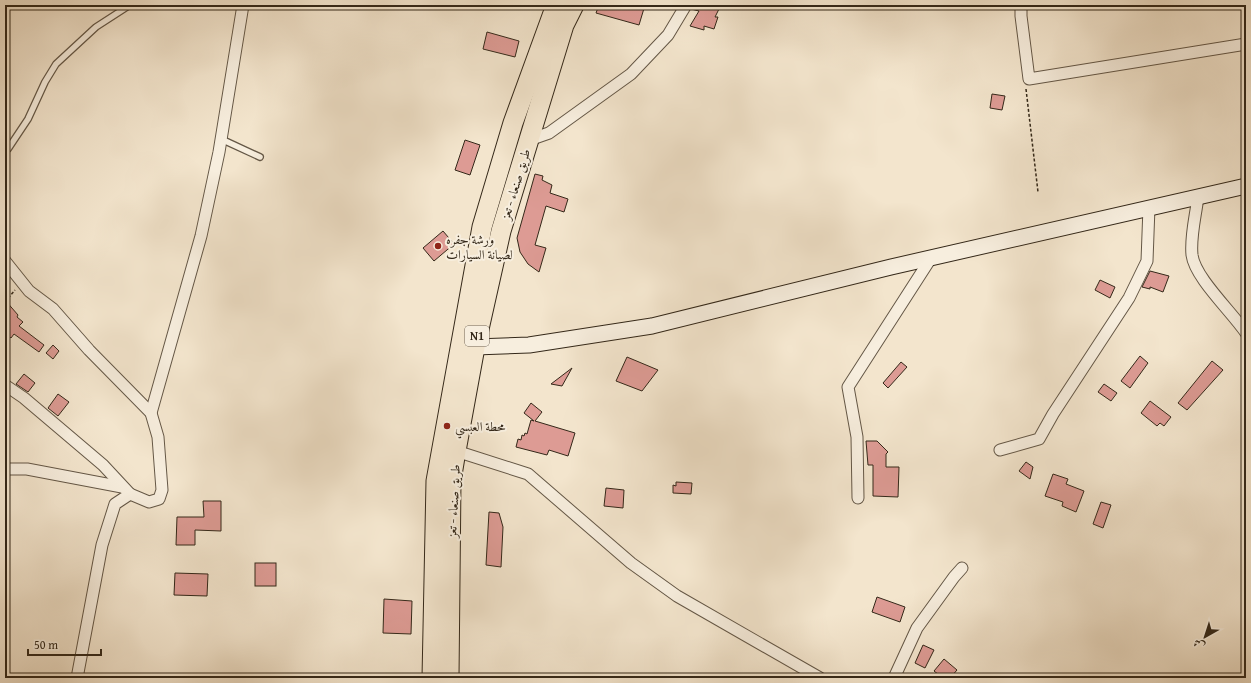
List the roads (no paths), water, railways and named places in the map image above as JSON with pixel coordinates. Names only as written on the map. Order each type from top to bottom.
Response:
[{"type":"highway","name":"طريق صنعاء - تعز","points":[[432,678],[436,481],[482,227],[513,123],[556,5]]},
{"type":"highway","name":"طريق صنعاء - تعز","points":[[449,678],[451,481],[475,346],[501,231],[564,25],[574,5]]},
{"type":"street","points":[[151,413],[201,236],[221,139],[243,5]]},
{"type":"street","points":[[529,140],[549,133],[631,74],[668,35],[686,5]]},
{"type":"street","points":[[1022,5],[1021,16],[1029,79],[1246,44]]},
{"type":"street","points":[[475,346],[529,345],[652,326],[931,258],[1148,207],[1246,186]]},
{"type":"street","points":[[1198,196],[1192,242],[1194,261],[1201,276],[1246,333]]},
{"type":"street","points":[[1000,450],[1039,440],[1078,375],[1129,298],[1147,261],[1148,207]]},
{"type":"street","points":[[858,498],[857,437],[848,387],[931,258]]},
{"type":"street","points":[[5,261],[29,291],[53,310],[89,350],[151,413],[158,437],[162,490],[159,499],[149,502],[126,490],[27,469],[5,470]]},
{"type":"street","points":[[5,385],[24,398],[103,465],[126,490]]},
{"type":"street","points":[[456,451],[528,474],[631,563],[677,596],[820,678]]},
{"type":"street","points":[[77,678],[102,545],[115,504],[126,490]]},
{"type":"street","points":[[894,678],[917,628],[962,568]]},
{"type":"lane","points":[[5,152],[8,150],[28,118],[45,82],[56,64],[96,27],[130,5]]},
{"type":"lane","points":[[221,139],[260,157]]},
{"type":"place","name":"ورشة جفره لصيانة السيارات","points":[[438,246]]},
{"type":"place","name":"محطة العبسي","points":[[447,426]]}]
